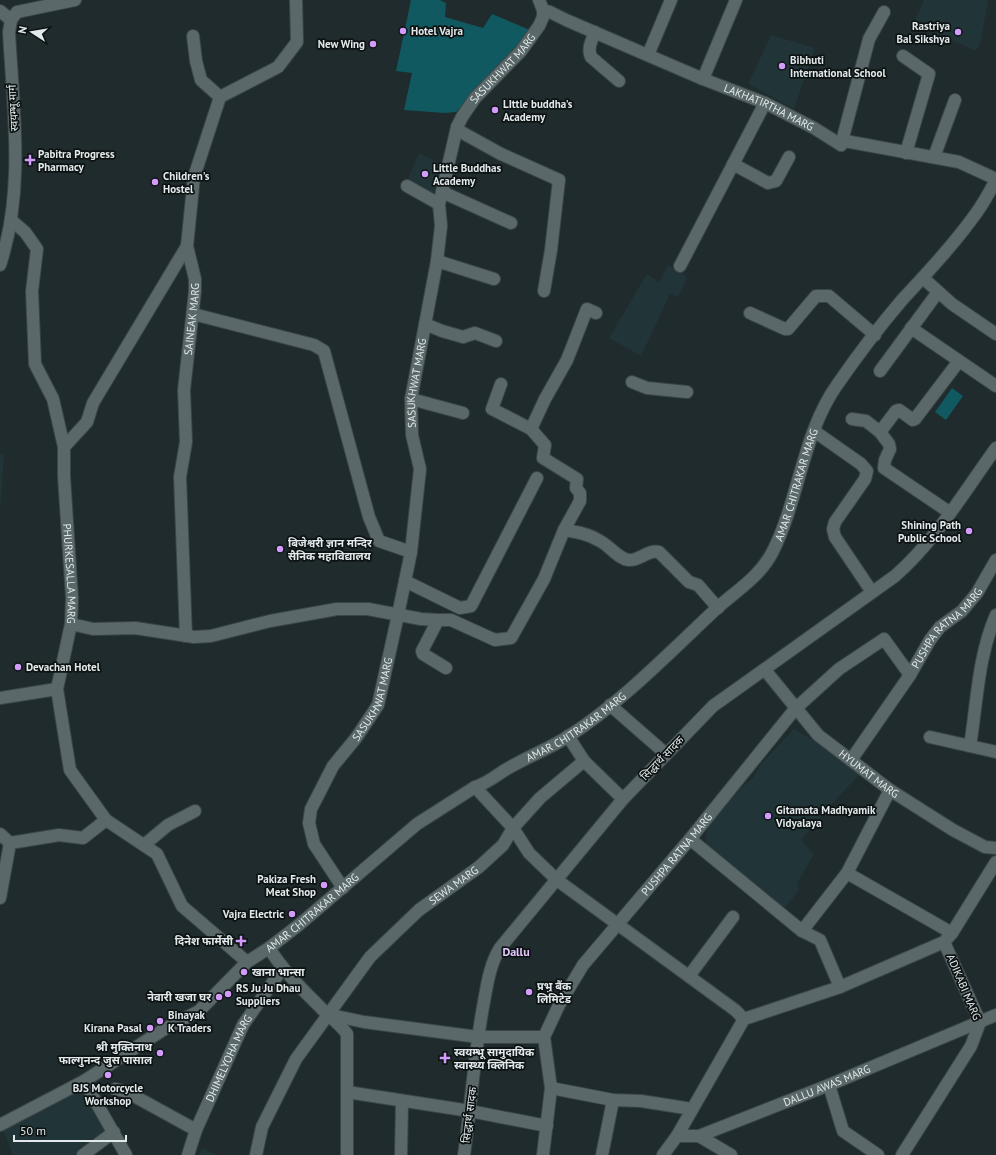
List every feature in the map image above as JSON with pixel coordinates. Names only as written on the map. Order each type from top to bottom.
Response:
[{"type":"street","points":[[0,11],[11,20],[17,12],[75,0]]},
{"type":"street","points":[[193,36],[196,61],[201,80],[220,97],[278,67],[297,42],[296,0]]},
{"type":"street","points":[[648,55],[671,0]]},
{"type":"street","points":[[703,79],[736,0]]},
{"type":"street","name":"LAKHATIRTHA MARG","points":[[541,5],[550,12],[595,32],[703,79],[765,103],[814,128],[841,145]]},
{"type":"street","name":"SASUKHWAT MARG","points":[[343,888],[314,844],[309,823],[311,809],[332,766],[356,738],[378,705],[398,615],[411,552],[420,469],[412,435],[411,399],[437,261],[442,226],[439,204],[462,116],[475,98],[521,51],[539,26],[543,17],[541,5]]},
{"type":"street","points":[[841,145],[869,39],[884,12]]},
{"type":"street","name":"स्वयम्भू मार्ग","points":[[0,265],[11,220],[16,148],[9,32],[11,20]]},
{"type":"street","points":[[595,32],[590,45],[589,52],[591,57],[620,81]]},
{"type":"street","points":[[903,56],[929,74],[906,153]]},
{"type":"street","name":"SAINEAK MARG","points":[[186,636],[180,477],[186,442],[184,390],[193,314],[195,279],[187,246],[194,177],[220,97]]},
{"type":"street","points":[[934,157],[955,100]]},
{"type":"street","points":[[680,266],[765,103]]},
{"type":"street","points":[[458,127],[461,132],[501,154],[559,180],[544,291]]},
{"type":"street","points":[[841,145],[845,140],[906,153],[959,162],[996,180]]},
{"type":"street","points":[[733,164],[768,183],[776,181],[789,157]]},
{"type":"street","name":"AMAR CHITRAKAR MARG","points":[[0,1125],[84,1081],[166,1028],[199,1012],[246,962],[269,948],[343,888],[417,824],[475,787],[484,784],[497,774],[568,736],[610,705],[669,655],[718,608],[749,584],[762,569],[773,552],[797,489],[814,431],[821,413],[836,387],[875,334],[924,278],[978,211],[996,180]]},
{"type":"street","points":[[407,186],[439,204]]},
{"type":"street","points":[[442,192],[512,222]]},
{"type":"street","name":"PHURKESALLA MARG","points":[[11,220],[25,232],[37,249],[32,291],[35,364],[53,399],[64,447],[64,476],[72,598],[71,624],[57,689],[70,770],[106,820],[157,854],[182,906],[246,962]]},
{"type":"street","points":[[64,447],[87,422],[93,403],[187,246]]},
{"type":"street","points":[[437,261],[494,279]]},
{"type":"street","points":[[924,278],[952,304],[996,334]]},
{"type":"street","points":[[880,371],[938,292]]},
{"type":"street","points":[[750,313],[785,329],[788,328],[816,296],[829,296],[875,334]]},
{"type":"street","points":[[531,429],[545,399],[567,360],[587,310],[596,312]]},
{"type":"street","points":[[193,314],[314,345],[324,351],[369,517],[379,541],[411,552]]},
{"type":"street","points":[[425,324],[462,337],[475,333],[496,340]]},
{"type":"street","points":[[911,328],[996,386]]},
{"type":"street","points":[[880,432],[896,410],[899,410],[913,420],[915,419],[960,361]]},
{"type":"street","points":[[632,382],[647,388],[687,392]]},
{"type":"street","points":[[71,624],[93,629],[135,628],[186,636],[211,636],[270,621],[337,609],[368,609],[398,615],[438,620],[451,620],[495,640],[511,638],[544,579],[564,530],[581,497],[576,488],[577,479],[543,458],[545,446],[531,429],[492,409],[501,384]]},
{"type":"street","points":[[411,399],[463,413]]},
{"type":"street","points":[[852,419],[866,421],[880,432],[890,449],[885,460],[884,468]]},
{"type":"street","points":[[814,431],[860,464],[867,471]]},
{"type":"street","name":"सिद्धार्थ सादक","points":[[464,1155],[478,1037],[494,959],[500,948],[623,799],[713,706],[895,576],[913,560],[930,540],[996,448]]},
{"type":"street","points":[[867,471],[884,468],[949,512]]},
{"type":"street","points":[[867,471],[865,479],[835,522],[832,529],[835,537],[872,592]]},
{"type":"street","points":[[404,581],[460,608],[471,606],[537,478]]},
{"type":"street","points":[[564,530],[590,536],[601,541],[625,559],[630,560],[659,552],[690,582],[698,585],[718,608]]},
{"type":"street","name":"PUSHPA RATNA MARG","points":[[851,760],[910,675],[930,640],[940,627],[962,611],[970,602],[996,560]]},
{"type":"street","points":[[970,746],[981,670],[988,637],[996,615]]},
{"type":"street","points":[[438,620],[422,651],[423,654],[446,668]]},
{"type":"street","name":"PUSHPA RATNA MARG","points":[[544,1037],[559,1005],[584,964],[690,840],[795,709],[839,670],[884,639],[910,675]]},
{"type":"street","name":"HYUMAT MARG","points":[[765,670],[818,736],[890,790],[953,830],[985,847],[996,848]]},
{"type":"street","points":[[0,698],[57,689]]},
{"type":"street","points":[[610,705],[666,754]]},
{"type":"street","points":[[568,736],[584,762],[623,799]]},
{"type":"street","points":[[930,737],[996,752]]},
{"type":"street","name":"SEWA MARG","points":[[256,1155],[262,1127],[296,1059],[327,1014],[370,957],[419,910],[479,867],[503,845],[513,828],[540,798],[584,762]]},
{"type":"street","points":[[475,787],[513,828],[528,853],[557,880],[690,976],[744,1019]]},
{"type":"street","points":[[802,931],[847,873],[890,790]]},
{"type":"street","points":[[144,845],[168,824],[195,811]]},
{"type":"street","points":[[10,843],[59,835],[83,838],[106,820]]},
{"type":"street","points":[[0,834],[10,843]]},
{"type":"street","points":[[690,840],[802,931],[820,940],[840,987]]},
{"type":"street","points":[[0,898],[10,843]]},
{"type":"street","points":[[663,1155],[677,1136],[744,1019],[840,987],[948,937],[996,862]]},
{"type":"street","points":[[847,873],[948,937]]},
{"type":"street","points":[[690,976],[733,917]]},
{"type":"street","name":"ADIKABI MARG","points":[[902,1155],[971,1046],[980,1022],[948,937]]},
{"type":"street","points":[[269,948],[282,968],[327,1014],[340,1024],[346,1034],[347,1155]]},
{"type":"street","name":"DHIMELYOHA MARG","points":[[188,1155],[196,1130],[243,1025],[282,968]]},
{"type":"street","points":[[327,1014],[364,1022],[478,1037],[544,1037],[551,1088],[543,1155]]},
{"type":"street","name":"DALLU AWAS MARG","points":[[677,1136],[699,1136],[829,1085],[996,1015]]},
{"type":"street","points":[[84,1081],[126,1155]]},
{"type":"street","points":[[829,1085],[843,1131],[878,1155]]},
{"type":"street","points":[[551,1088],[613,1100],[641,1101],[692,1109]]},
{"type":"street","points":[[115,1089],[125,1091],[196,1130]]},
{"type":"street","points":[[347,1092],[402,1102],[470,1111],[547,1126]]},
{"type":"street","points":[[602,1155],[613,1100]]},
{"type":"street","points":[[401,1155],[402,1102]]},
{"type":"street","points":[[83,1155],[114,1132]]},
{"type":"street","points":[[699,1136],[731,1155]]},
{"type":"shaded area","points":[[411,0],[440,0],[446,3],[445,17],[483,28],[492,14],[530,30],[511,58],[456,112],[445,113],[404,110],[412,73],[396,71]]},
{"type":"shaded area","name":"Rastriya Bal Sikshya","points":[[924,0],[988,0],[981,41],[976,51],[914,23]]},
{"type":"shaded area","name":"Bibhuti International School","points":[[771,35],[815,48],[794,109],[748,84]]},
{"type":"shaded area","name":"Little Buddhas Academy","points":[[419,153],[444,166],[433,196],[406,183]]},
{"type":"shaded area","points":[[668,265],[684,274],[687,279],[678,297],[670,294],[641,356],[609,338],[647,274],[659,282]]},
{"type":"shaded area","points":[[952,388],[963,396],[946,420],[935,412]]},
{"type":"shaded area","points":[[0,453],[4,455],[0,511]]},
{"type":"shaded area","name":"Gitamata Madhyamik Vidyalaya","points":[[794,729],[830,750],[860,774],[801,840],[814,854],[797,884],[799,890],[785,908],[706,843],[707,828],[732,796],[753,778],[761,764]]},
{"type":"shaded area","points":[[83,1084],[108,1129],[74,1155],[13,1155],[3,1130]]},
{"type":"shaded area","points":[[202,1148],[218,1155],[199,1155]]},
{"type":"place","name":"Hotel Vajra","points":[[403,31]]},
{"type":"place","name":"Rastriya Bal Sikshya","points":[[958,32]]},
{"type":"place","name":"New Wing","points":[[373,44]]},
{"type":"place","name":"Bibhuti International School","points":[[782,66]]},
{"type":"place","name":"LIttle buddha's Academy","points":[[495,110]]},
{"type":"place","name":"Pabitra Progress Pharmacy","points":[[30,160]]},
{"type":"place","name":"Little Buddhas Academy","points":[[425,174]]},
{"type":"place","name":"Children's Hostel","points":[[155,182]]},
{"type":"place","name":"Shining Path Public School","points":[[969,531]]},
{"type":"place","name":"बिजेश्वरी ज्ञान मन्दिर सैनिक महाविद्यालय","points":[[280,549]]},
{"type":"place","name":"Devachan Hotel","points":[[18,667]]},
{"type":"place","name":"Gitamata Madhyamik Vidyalaya","points":[[768,816]]},
{"type":"place","name":"Pakiza Fresh Meat Shop","points":[[324,885]]},
{"type":"place","name":"Vajra Electric","points":[[292,914]]},
{"type":"place","name":"दिनेश फार्मेसी","points":[[241,941]]},
{"type":"place","name":"खाना भान्सा","points":[[244,972]]},
{"type":"place","name":"प्रभु बैंक लिमिटेड","points":[[529,992]]},
{"type":"place","name":"RS Ju Ju Dhau Suppliers","points":[[228,994]]},
{"type":"place","name":"नेवारी खजा घर","points":[[219,997]]},
{"type":"place","name":"Binayak K Traders","points":[[160,1021]]},
{"type":"place","name":"Kirana Pasal","points":[[150,1028]]},
{"type":"place","name":"श्री मुक्तिनाथ फाल्गुनन्द जुस पासाल","points":[[160,1053]]},
{"type":"place","name":"स्वयम्भू सामुदायिक स्वास्थ्य क्लिनिक","points":[[445,1058]]},
{"type":"place","name":"BJS Motorcycle Workshop","points":[[108,1075]]},
{"type":"district","name":"Dallu","points":[[516,952]]}]
